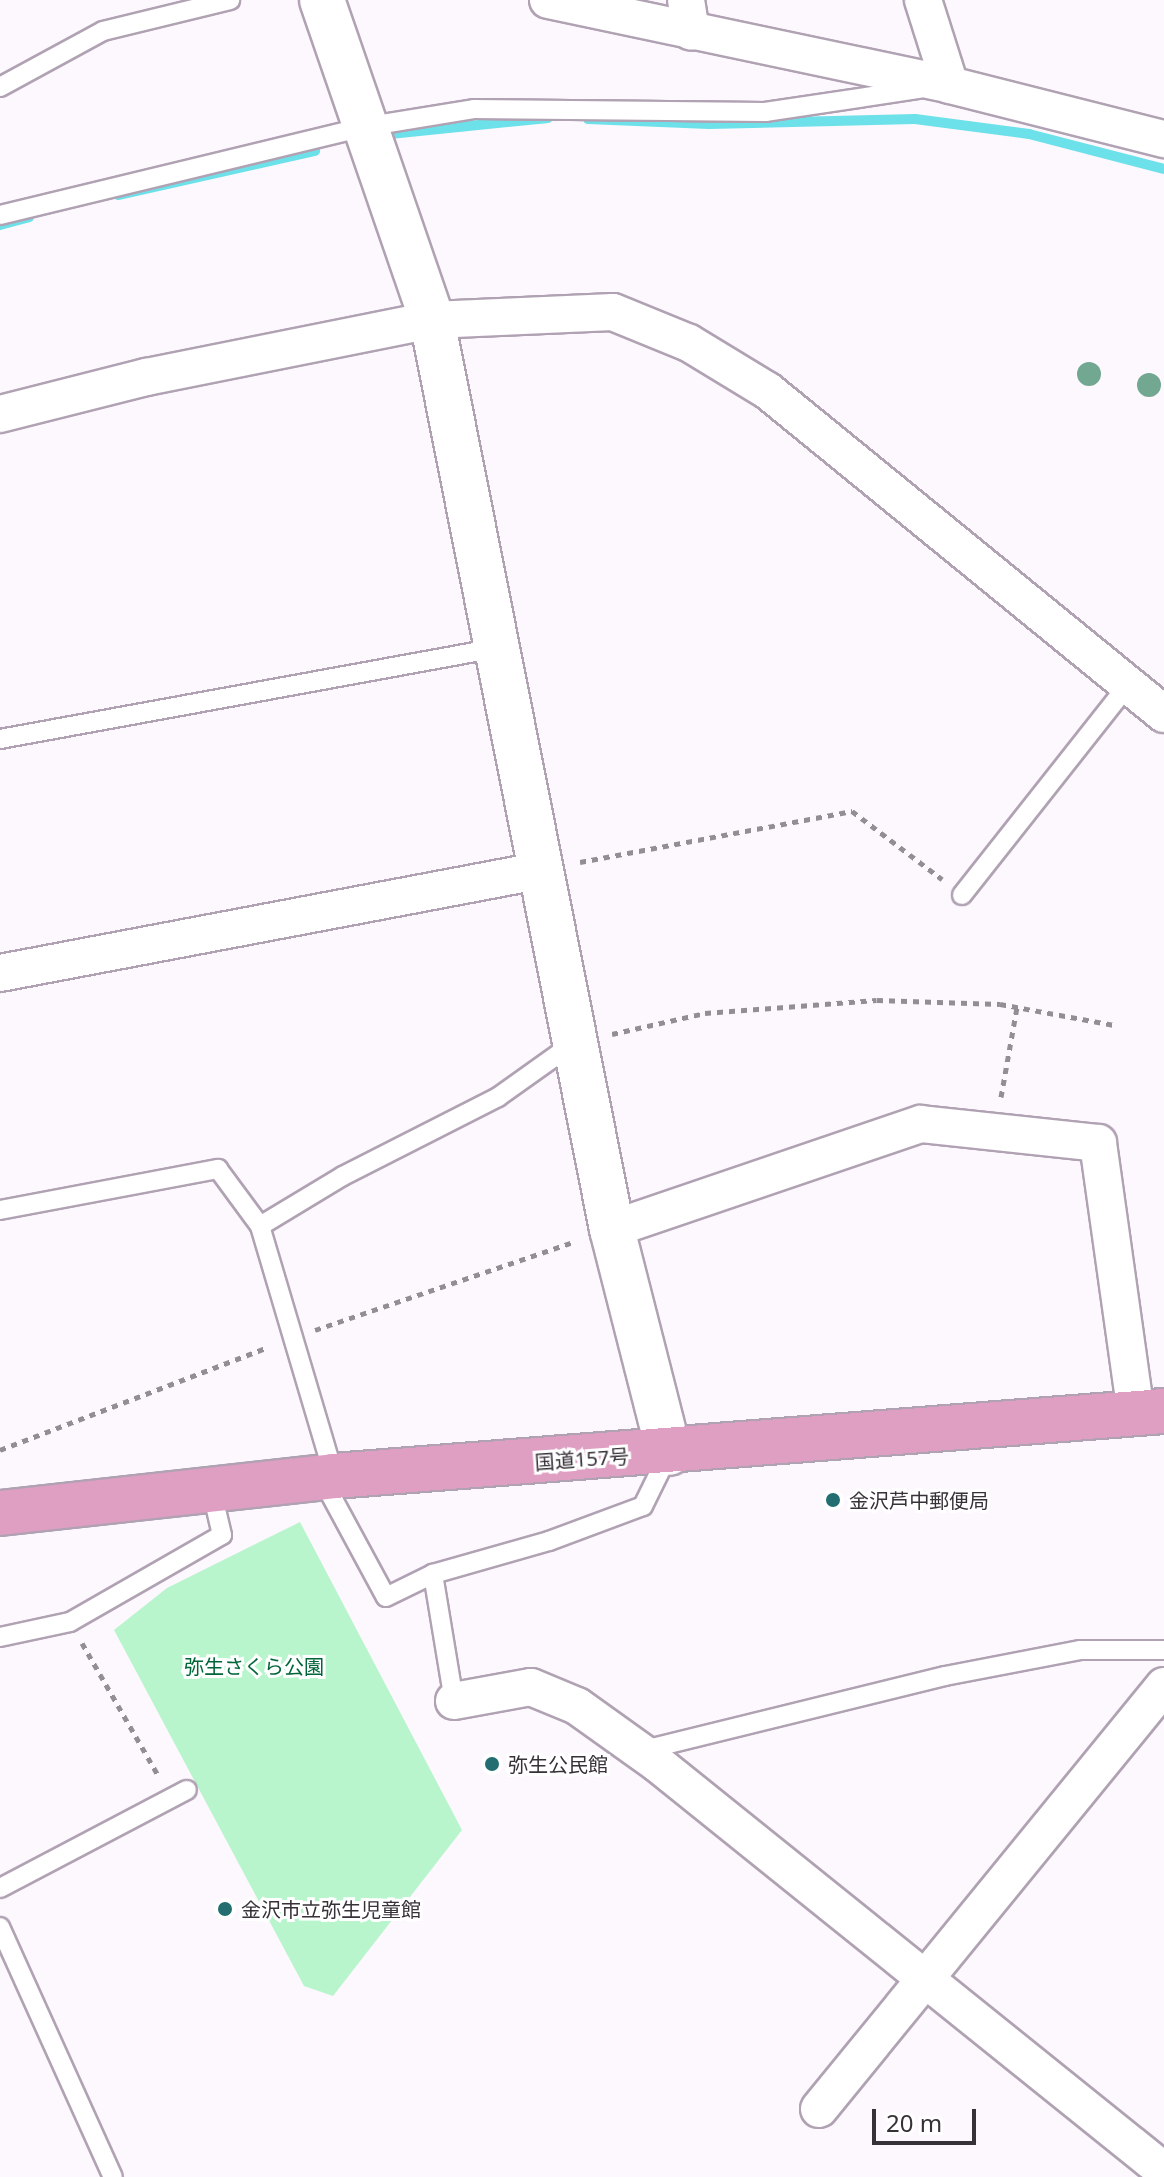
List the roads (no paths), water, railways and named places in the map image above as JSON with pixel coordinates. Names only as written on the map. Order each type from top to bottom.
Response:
[{"type":"highway","name":"国道157号","points":[[0,1513],[327,1476],[669,1453],[1150,1412]]},
{"type":"street","points":[[322,0],[432,320],[612,1229],[669,1453]]},
{"type":"street","points":[[548,0],[689,16],[1164,139]]},
{"type":"street","points":[[923,0],[950,85]]},
{"type":"street","points":[[0,414],[146,377],[432,320],[613,312],[689,343],[768,391],[1164,714]]},
{"type":"street","points":[[0,973],[543,870]]},
{"type":"street","points":[[612,1229],[921,1124],[1098,1143],[1150,1412]]},
{"type":"street","points":[[819,2109],[921,1980],[1164,1686]]},
{"type":"street","points":[[454,1701],[531,1687],[577,1706],[640,1751],[921,1980],[1164,2171]]},
{"type":"lane","points":[[0,87],[103,31],[230,0]]},
{"type":"lane","points":[[0,215],[364,127],[474,109],[765,112],[950,85]]},
{"type":"lane","points":[[0,739],[499,647]]},
{"type":"lane","points":[[962,895],[1128,685]]},
{"type":"lane","points":[[260,1226],[343,1176],[498,1097],[574,1043]]},
{"type":"lane","points":[[0,1210],[218,1169],[260,1226],[327,1476],[386,1597],[433,1574],[549,1541],[643,1506],[669,1453]]},
{"type":"lane","points":[[0,1637],[70,1622],[222,1535],[211,1488]]},
{"type":"lane","points":[[433,1574],[454,1701]]},
{"type":"lane","points":[[640,1751],[945,1676],[1065,1653],[1164,1650]]},
{"type":"lane","points":[[0,1888],[179,1794]]},
{"type":"lane","points":[[0,1927],[113,2177]]},
{"type":"waterway","points":[[390,134],[548,118]]},
{"type":"waterway","points":[[588,119],[709,124],[915,119],[1029,134],[1164,169]]},
{"type":"waterway","points":[[118,195],[315,151]]},
{"type":"waterway","points":[[0,225],[29,217]]},
{"type":"place","name":"金沢芦中郵便局","points":[[833,1500]]},
{"type":"place","name":"弥生公民館","points":[[492,1764]]},
{"type":"place","name":"金沢市立弥生児童館","points":[[225,1909]]},
{"type":"park label","name":"弥生さくら公園","points":[[254,1666]]}]
